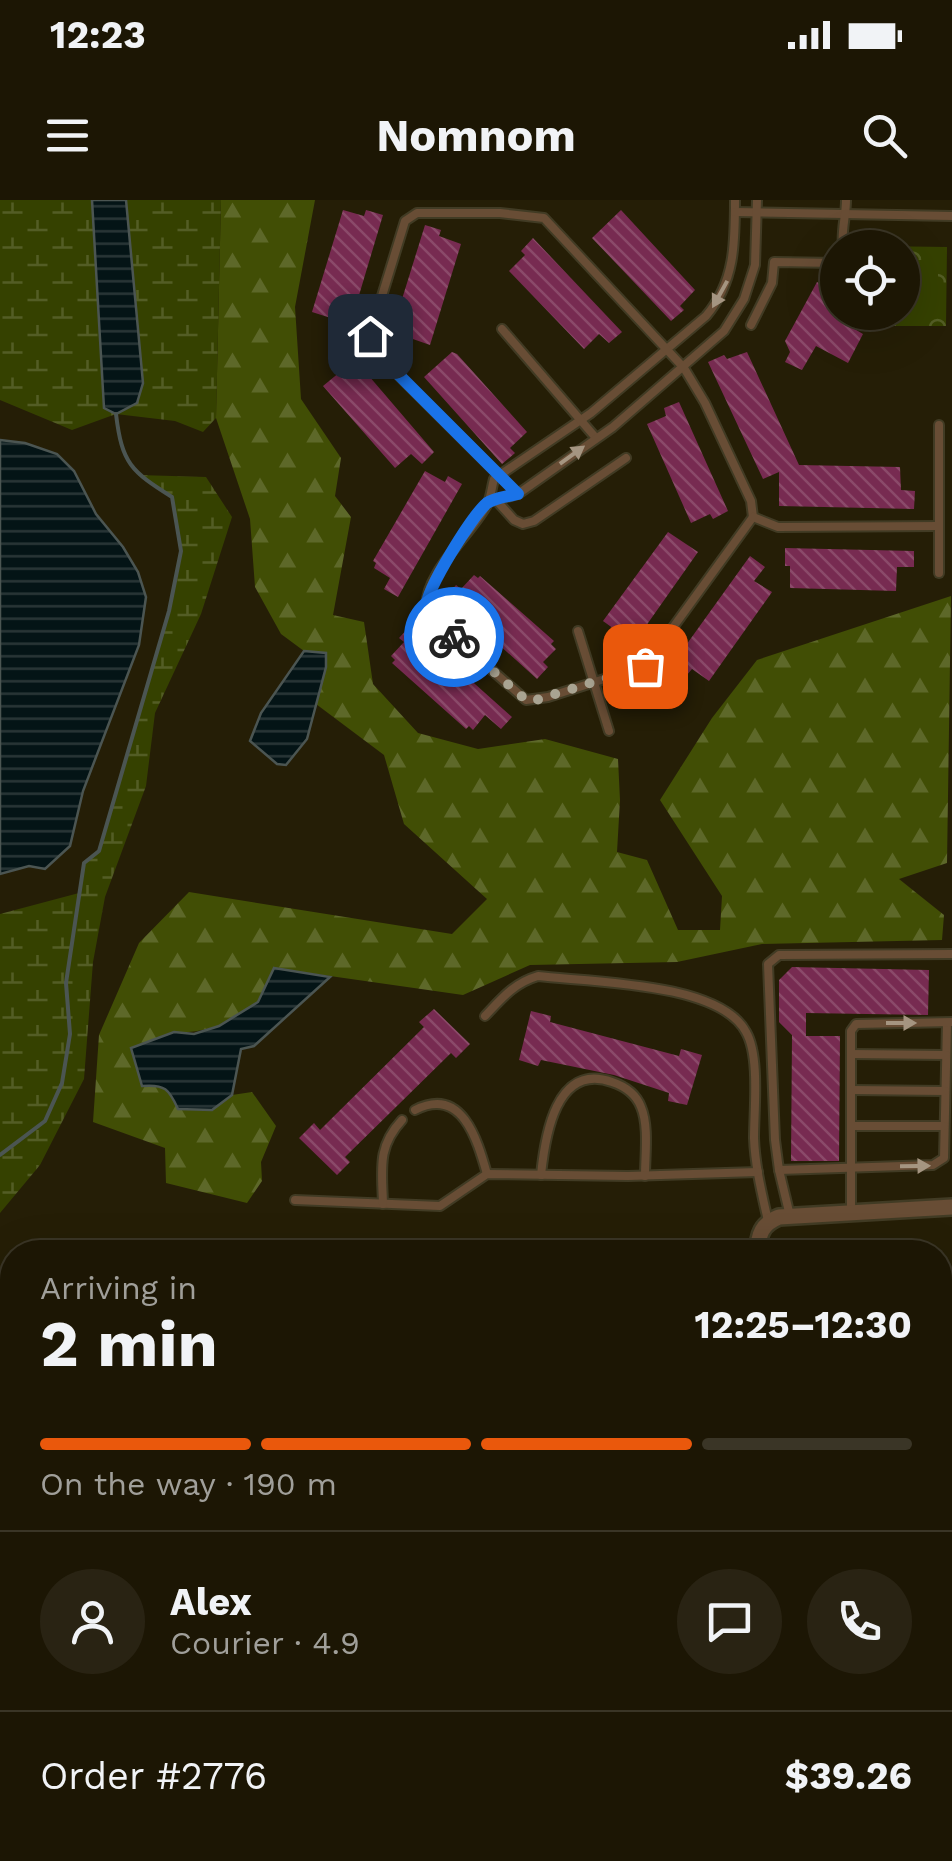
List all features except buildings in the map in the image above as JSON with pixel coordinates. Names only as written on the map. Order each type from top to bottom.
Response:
[{"type":"street","points":[[760,1240],[768,1221],[790,1216],[952,1206]]},
{"type":"lane","points":[[518,494],[500,476],[372,348],[370,336],[408,216],[500,213],[544,218],[666,349],[684,368],[705,403],[751,501],[753,517],[645,666],[548,698],[526,700],[436,622],[426,608],[428,594],[446,560],[492,501],[494,479],[500,476],[583,419],[666,349],[706,316],[721,298],[732,264],[734,200]]},
{"type":"lane","points":[[492,501],[518,494],[596,438],[724,331],[744,299],[755,265],[757,200]]},
{"type":"lane","points":[[841,230],[846,200]]},
{"type":"lane","points":[[734,212],[952,216]]},
{"type":"lane","points":[[751,325],[772,282],[774,262],[820,263]]},
{"type":"lane","points":[[732,264],[755,265]]},
{"type":"lane","points":[[502,328],[596,438]]},
{"type":"lane","points":[[939,574],[940,425]]},
{"type":"lane","points":[[492,501],[514,520],[523,524],[534,521],[626,458]]},
{"type":"lane","points":[[753,517],[778,528],[939,526]]},
{"type":"lane","points":[[578,631],[609,731]]},
{"type":"lane","points":[[790,1216],[775,1140],[768,964],[779,955],[952,954]]},
{"type":"lane","points":[[485,1016],[522,980],[538,976],[660,988],[729,1012],[747,1033],[758,1172],[768,1221]]},
{"type":"lane","points":[[779,1170],[851,1167],[933,1165],[944,1158],[950,1023],[856,1024],[852,1032],[851,1126],[851,1167],[851,1212]]},
{"type":"lane","points":[[852,1054],[946,1055]]},
{"type":"lane","points":[[541,1175],[545,1138],[560,1098],[571,1086],[598,1078],[633,1094],[642,1108],[645,1176]]},
{"type":"lane","points":[[852,1090],[945,1090]]},
{"type":"lane","points":[[414,1110],[430,1102],[450,1106],[468,1122],[487,1174]]},
{"type":"lane","points":[[383,1204],[383,1148],[402,1120]]},
{"type":"lane","points":[[851,1126],[944,1126]]},
{"type":"lane","points":[[295,1200],[440,1206],[487,1174],[645,1176],[758,1172]]},
{"type":"green space","points":[[0,200],[92,200],[104,408],[129,247],[126,200],[221,200],[216,418],[203,432],[175,421],[116,414],[72,430],[0,400]]},
{"type":"green space","points":[[221,200],[315,200],[295,307],[301,399],[341,458],[335,496],[351,517],[333,615],[364,622],[373,684],[418,733],[478,749],[545,739],[618,759],[617,852],[647,860],[678,930],[720,930],[722,896],[660,800],[712,718],[757,660],[951,596],[947,863],[899,879],[944,915],[942,940],[762,944],[677,962],[530,965],[463,995],[274,968],[261,997],[247,1011],[207,1029],[174,1032],[142,1086],[161,1085],[212,1110],[232,1095],[252,1092],[276,1126],[261,1162],[262,1181],[247,1203],[166,1183],[165,1148],[93,1122],[99,1035],[139,943],[189,892],[452,934],[487,899],[404,824],[384,755],[316,704],[326,653],[304,651],[281,634],[255,587],[250,519],[216,418]]},
{"type":"green space","points":[[920,247],[947,247],[946,326],[920,326]]},
{"type":"green space","points":[[920,260],[938,260],[938,311],[920,311]]},
{"type":"green space","points":[[138,475],[206,477],[232,517],[201,614],[155,713],[146,786],[105,897],[93,962],[84,1079],[40,1165],[0,1213],[0,914],[79,893],[84,863],[99,850],[169,611],[181,551],[172,497]]},
{"type":"shaded area","points":[[92,200],[126,200],[143,383],[137,403],[116,414],[104,408]]},
{"type":"shaded area","points":[[0,440],[25,443],[57,454],[74,471],[96,514],[138,572],[146,597],[139,645],[83,791],[70,846],[45,869],[29,866],[0,874]]},
{"type":"shaded area","points":[[304,651],[326,653],[326,667],[307,739],[286,765],[277,764],[250,741],[261,713]]},
{"type":"shaded area","points":[[274,968],[330,977],[254,1046],[241,1049],[232,1095],[212,1110],[178,1109],[165,1089],[142,1086],[131,1048],[174,1032],[194,1034],[219,1026],[258,1002]]},
{"type":"waterway","points":[[0,1155],[45,1121],[62,1083],[70,1034],[66,983],[84,863],[99,851],[169,611],[181,551],[172,497],[131,464],[116,414]]},
{"type":"way so far","points":[[454,637],[526,700],[548,698],[645,666]]},
{"type":"route","points":[[370,336],[372,348],[518,494],[488,502],[446,560],[428,594],[426,608],[454,637]]}]
